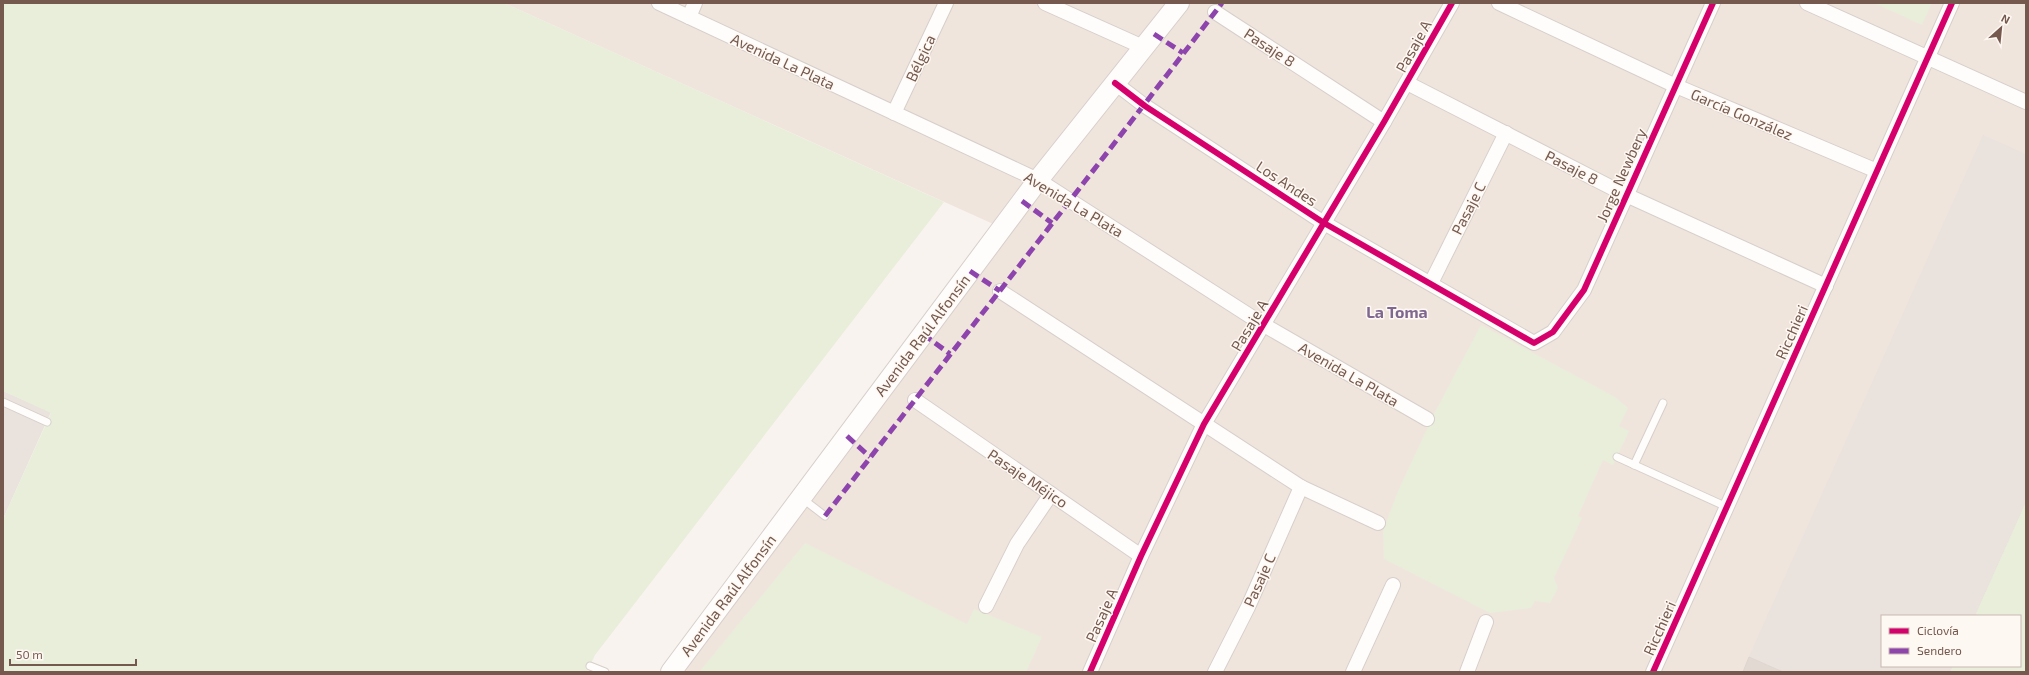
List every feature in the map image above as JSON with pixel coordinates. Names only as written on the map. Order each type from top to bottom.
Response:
[{"type":"main road","name":"Avenida Raúl Alfonsín","points":[[671,672],[1038,180],[1179,3]]},
{"type":"street","name":"Avenida La Plata","points":[[659,3],[1038,180],[1264,325],[1427,419]]},
{"type":"street","points":[[689,17],[695,3]]},
{"type":"street","name":"Bélgica","points":[[894,113],[946,3]]},
{"type":"street","points":[[1045,3],[1143,47]]},
{"type":"street","name":"Pasaje A","points":[[1091,672],[1141,556],[1204,424],[1407,83],[1452,3]]},
{"type":"street","name":"García González","points":[[1499,3],[1676,86],[1877,171]]},
{"type":"street","name":"Jorge Newbery","points":[[1534,343],[1553,332],[1584,290],[1713,3]]},
{"type":"street","points":[[1807,3],[2026,102]]},
{"type":"street","name":"Ricchieri","points":[[1653,672],[1952,3]]},
{"type":"street","name":"Pasaje 8","points":[[1215,12],[1384,122]]},
{"type":"street","name":"Los Andes","points":[[1115,83],[1145,106],[1324,223],[1534,343]]},
{"type":"street","name":"Pasaje 8","points":[[1407,83],[1626,195],[1826,286]]},
{"type":"street","name":"Pasaje C","points":[[1431,283],[1506,133]]},
{"type":"street","points":[[1000,291],[1301,487],[1378,523]]},
{"type":"street","name":"Pasaje Méjico","points":[[915,400],[1141,556]]},
{"type":"street","name":"Pasaje C","points":[[1215,672],[1248,607],[1301,487]]},
{"type":"street","points":[[986,606],[1017,544],[1051,494]]},
{"type":"street","points":[[1353,672],[1393,585]]},
{"type":"street","points":[[1467,672],[1486,622]]},
{"type":"lane","points":[[3,402],[47,422]]},
{"type":"lane","points":[[1634,465],[1663,403]]},
{"type":"lane","points":[[1617,457],[1727,508]]},
{"type":"lane","points":[[801,498],[825,516]]},
{"type":"lane","points":[[590,666],[605,672]]},
{"type":"shaded area","points":[[504,3],[2026,3],[2026,672],[671,672],[1002,228]]},
{"type":"shaded area","points":[[1983,135],[2026,154],[2026,502],[1975,615],[1881,615],[1881,667],[1952,667],[1950,672],[1742,672]]},
{"type":"shaded area","points":[[3,391],[51,412],[3,519]]},
{"type":"green space","points":[[3,3],[504,3],[944,202],[595,655],[587,672],[3,672],[3,519],[51,413],[3,391]]},
{"type":"green space","points":[[1874,3],[1932,3],[1922,25]]},
{"type":"green space","points":[[1481,325],[1615,397],[1628,408],[1619,426],[1629,431],[1613,465],[1603,460],[1578,516],[1582,518],[1554,578],[1558,588],[1550,603],[1535,601],[1531,608],[1490,613],[1384,559],[1383,531],[1398,491],[1435,412]]},
{"type":"green space","points":[[2026,502],[2026,672],[1950,672],[1952,667],[2021,667],[2021,615],[1975,615]]},
{"type":"green space","points":[[805,543],[967,624],[974,609],[1042,637],[1026,672],[700,671]]},
{"type":"building","points":[[1749,657],[1783,672],[1743,672]]},
{"type":"marked path","points":[[825,516],[1222,3]]},
{"type":"marked path","points":[[1154,34],[1183,53]]},
{"type":"marked path","points":[[1022,201],[1052,223]]},
{"type":"marked path","points":[[970,271],[1000,291]]},
{"type":"marked path","points":[[923,334],[950,354]]},
{"type":"marked path","points":[[847,436],[870,457]]},
{"type":"cycle path","points":[[1090,672],[1141,556],[1204,424],[1384,122],[1452,3]]},
{"type":"cycle path","points":[[1115,83],[1145,106],[1324,223],[1534,343],[1553,332],[1584,290],[1713,3]]},
{"type":"cycle path","points":[[1653,672],[1952,3]]},
{"type":"district","name":"La Toma","points":[[1397,311]]}]
